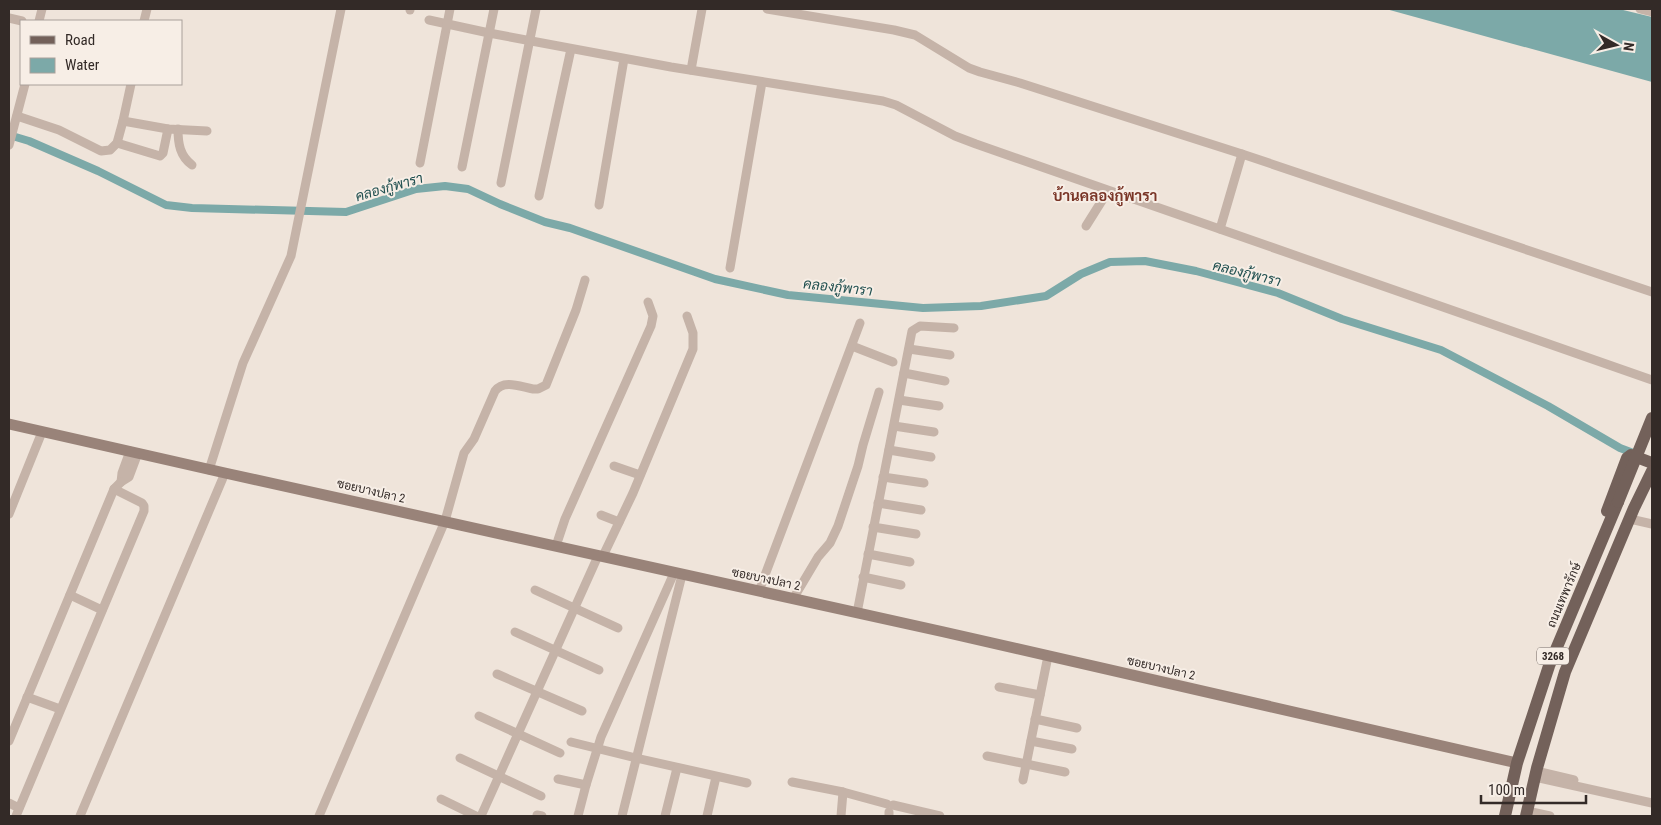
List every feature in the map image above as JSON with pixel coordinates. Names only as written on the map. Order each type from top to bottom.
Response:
[{"type":"main road","name":"ถนนเทพารักษ์","points":[[1505,816],[1517,763],[1549,666],[1652,418]]},
{"type":"main road","points":[[1611,520],[1606,518],[1606,513],[1626,458],[1631,455],[1652,463]]},
{"type":"main road","name":"3268","points":[[1526,814],[1535,774],[1565,672],[1631,514],[1652,470]]},
{"type":"main road","points":[[1631,514],[1635,515],[1638,511],[1652,479]]},
{"type":"street","points":[[209,470],[243,363],[291,256],[341,9]]},
{"type":"street","points":[[420,163],[450,9]]},
{"type":"street","points":[[462,167],[494,9]]},
{"type":"street","points":[[501,183],[536,9]]},
{"type":"street","points":[[691,70],[702,9]]},
{"type":"street","points":[[767,9],[915,35],[969,68],[980,72],[1242,154],[1652,292]]},
{"type":"street","points":[[1640,9],[1652,12]]},
{"type":"street","points":[[429,20],[624,59],[889,102],[955,136],[1652,380]]},
{"type":"street","points":[[539,196],[571,49]]},
{"type":"street","points":[[599,205],[624,59]]},
{"type":"street","points":[[730,268],[762,82]]},
{"type":"street","points":[[9,145],[25,85]]},
{"type":"street","points":[[17,116],[59,130],[101,151],[110,150],[116,142],[123,121],[131,85]]},
{"type":"street","points":[[123,121],[178,130],[207,131]]},
{"type":"street","points":[[116,142],[160,156],[163,153],[168,128]]},
{"type":"street","points":[[178,130],[179,149],[185,160],[192,165]]},
{"type":"street","points":[[1220,229],[1242,154]]},
{"type":"street","points":[[1086,226],[1108,191]]},
{"type":"street","points":[[319,816],[445,521],[464,453],[474,439],[498,387],[504,384],[538,389],[548,382],[576,310],[585,280]]},
{"type":"street","points":[[556,546],[565,519],[651,326],[653,316],[648,302]]},
{"type":"street","points":[[481,816],[574,609],[619,522],[693,349],[693,333],[687,316]]},
{"type":"street","points":[[759,591],[860,322]]},
{"type":"street","points":[[857,612],[912,330],[916,327],[926,326],[954,328]]},
{"type":"street","points":[[852,346],[894,362]]},
{"type":"street","points":[[909,349],[950,355]]},
{"type":"street","points":[[904,374],[945,381]]},
{"type":"street","points":[[793,599],[818,557],[830,543],[838,526],[858,466],[864,439],[879,392]]},
{"type":"street","points":[[899,400],[939,406]]},
{"type":"street","name":"ซอยบางปลา 2","points":[[9,424],[678,574],[857,612],[1517,763]]},
{"type":"street","points":[[894,426],[934,432]]},
{"type":"street","points":[[9,514],[42,432]]},
{"type":"street","points":[[889,450],[931,457]]},
{"type":"street","points":[[9,741],[114,489],[129,477],[134,452]]},
{"type":"street","points":[[614,466],[640,475]]},
{"type":"street","points":[[80,816],[225,473]]},
{"type":"street","points":[[884,477],[924,483]]},
{"type":"street","points":[[9,803],[18,812],[144,511],[142,503],[114,489]]},
{"type":"street","points":[[878,504],[920,510]]},
{"type":"street","points":[[1631,514],[1652,524]]},
{"type":"street","points":[[601,515],[619,522]]},
{"type":"street","points":[[874,527],[916,534]]},
{"type":"street","points":[[868,554],[910,562]]},
{"type":"street","points":[[578,816],[598,747],[664,595],[678,574]]},
{"type":"street","points":[[622,816],[677,598],[678,574]]},
{"type":"street","points":[[864,578],[901,586]]},
{"type":"street","points":[[535,590],[618,628]]},
{"type":"street","points":[[70,595],[102,610]]},
{"type":"street","points":[[664,595],[677,598]]},
{"type":"street","points":[[515,632],[599,670]]},
{"type":"street","points":[[1023,780],[1048,656]]},
{"type":"street","points":[[497,674],[582,711]]},
{"type":"street","points":[[1000,687],[1040,695]]},
{"type":"street","points":[[27,696],[60,709]]},
{"type":"street","points":[[479,716],[560,753]]},
{"type":"street","points":[[1035,719],[1077,728]]},
{"type":"street","points":[[1031,741],[1072,749]]},
{"type":"street","points":[[571,742],[747,783]]},
{"type":"street","points":[[987,756],[1065,772]]},
{"type":"street","points":[[460,758],[541,796]]},
{"type":"street","points":[[665,816],[677,768]]},
{"type":"street","points":[[1535,774],[1652,797]]},
{"type":"street","points":[[1535,774],[1652,803]]},
{"type":"street","points":[[707,816],[716,777]]},
{"type":"street","points":[[558,778],[586,785]]},
{"type":"street","points":[[792,782],[843,792],[889,809],[940,816]]},
{"type":"street","points":[[841,816],[843,792]]},
{"type":"street","points":[[441,799],[476,816]]},
{"type":"street","points":[[1526,814],[1550,816]]},
{"type":"water","points":[[1386,9],[1619,9],[1652,17],[1652,82]]},
{"type":"waterway","name":"คลองกู้พารา","points":[[9,135],[29,141],[98,171],[166,205],[192,208],[346,212],[416,189],[445,186],[468,189],[545,222],[570,228],[715,279],[788,295],[923,308],[981,306],[1046,296],[1081,274],[1110,262],[1145,261],[1196,271],[1278,293],[1342,319],[1441,350],[1548,406],[1620,448],[1636,454]]},
{"type":"district","name":"บ้านคลองกู้พารา","points":[[1105,196]]}]
